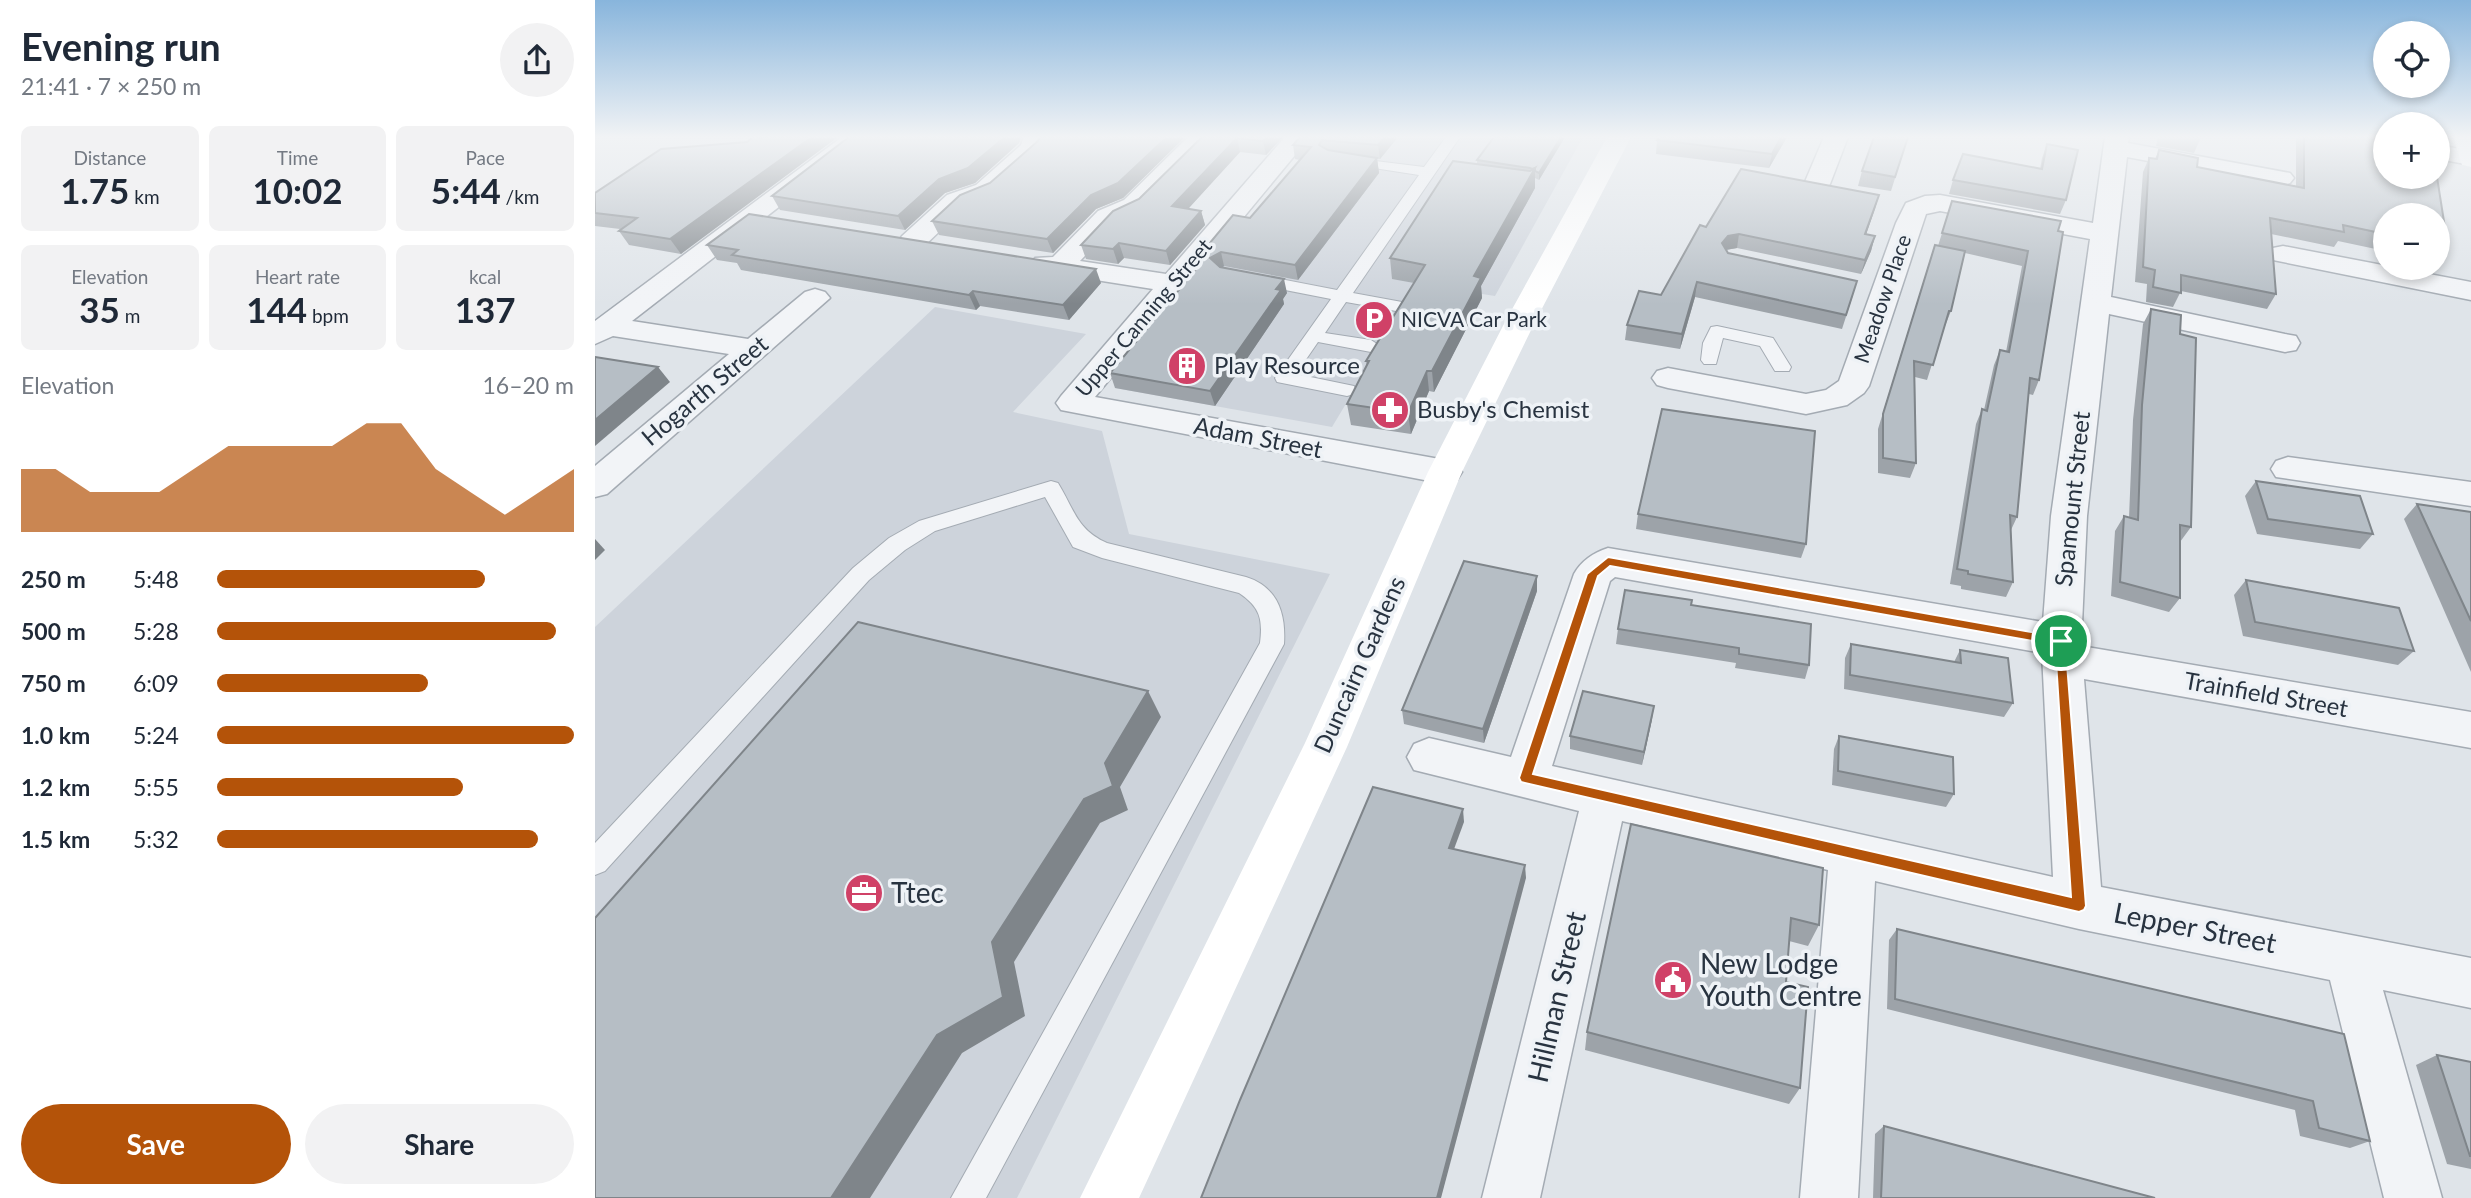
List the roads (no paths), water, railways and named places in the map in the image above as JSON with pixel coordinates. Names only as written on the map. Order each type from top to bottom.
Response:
[{"type":"street","points":[[601,331],[784,193]]},
{"type":"street","points":[[912,242],[956,201],[977,193]]},
{"type":"street","points":[[1059,266],[1107,217],[1133,206],[1146,193]]},
{"type":"street","name":"Upper Canning Street","points":[[1072,403],[1250,193]]},
{"type":"street","name":"Duncairn Gardens","points":[[1109,1198],[1325,747],[1445,472],[1589,193]]},
{"type":"street","name":"Spamount Street","points":[[2079,906],[2061,650],[2069,516],[2109,193]]},
{"type":"street","name":"Meadow Place","points":[[1668,378],[1707,372],[1806,404],[1836,398],[1853,386],[1875,289],[1915,209],[1925,204],[1940,203],[2104,233]]},
{"type":"street","points":[[753,217],[793,223]]},
{"type":"street","points":[[2283,254],[2471,291]]},
{"type":"street","points":[[1019,260],[1174,284]]},
{"type":"street","name":"Hogarth Street","points":[[595,485],[815,298]]},
{"type":"street","points":[[2096,302],[2285,343]]},
{"type":"street","points":[[601,331],[755,349]]},
{"type":"street","name":"Adam Street","points":[[1072,403],[1445,472]]},
{"type":"street","points":[[2288,469],[2471,494]]},
{"type":"street","name":"Trainfield Street","points":[[1526,778],[1593,574],[1608,562],[2471,730]]},
{"type":"street","name":"Lepper Street","points":[[1429,757],[2079,906],[2471,983]]},
{"type":"street","name":"Hillman Street","points":[[1511,1198],[1605,796]]},
{"type":"street","points":[[1829,1198],[1853,854]]},
{"type":"street","points":[[2349,957],[2413,1198]]},
{"type":"lane","points":[[1347,390],[1283,378],[1417,193]]},
{"type":"lane","points":[[1237,276],[1396,306]]},
{"type":"lane","points":[[1707,372],[1717,331],[1767,342],[1781,367]]},
{"type":"lane","points":[[1313,336],[1371,346]]},
{"type":"lane","points":[[595,862],[861,574],[897,544],[927,526],[1051,488],[1060,509],[1081,541],[1102,550],[1246,586],[1265,597],[1275,619],[1272,644],[968,1198]]},
{"type":"place","name":"NICVA Car Park","points":[[1374,320]]},
{"type":"place","name":"Play Resource","points":[[1187,366]]},
{"type":"place","name":"Busby's Chemist","points":[[1390,410]]},
{"type":"place","name":"Ttec","points":[[864,893]]},
{"type":"place","name":"New Lodge Youth Centre","points":[[1673,980]]}]
